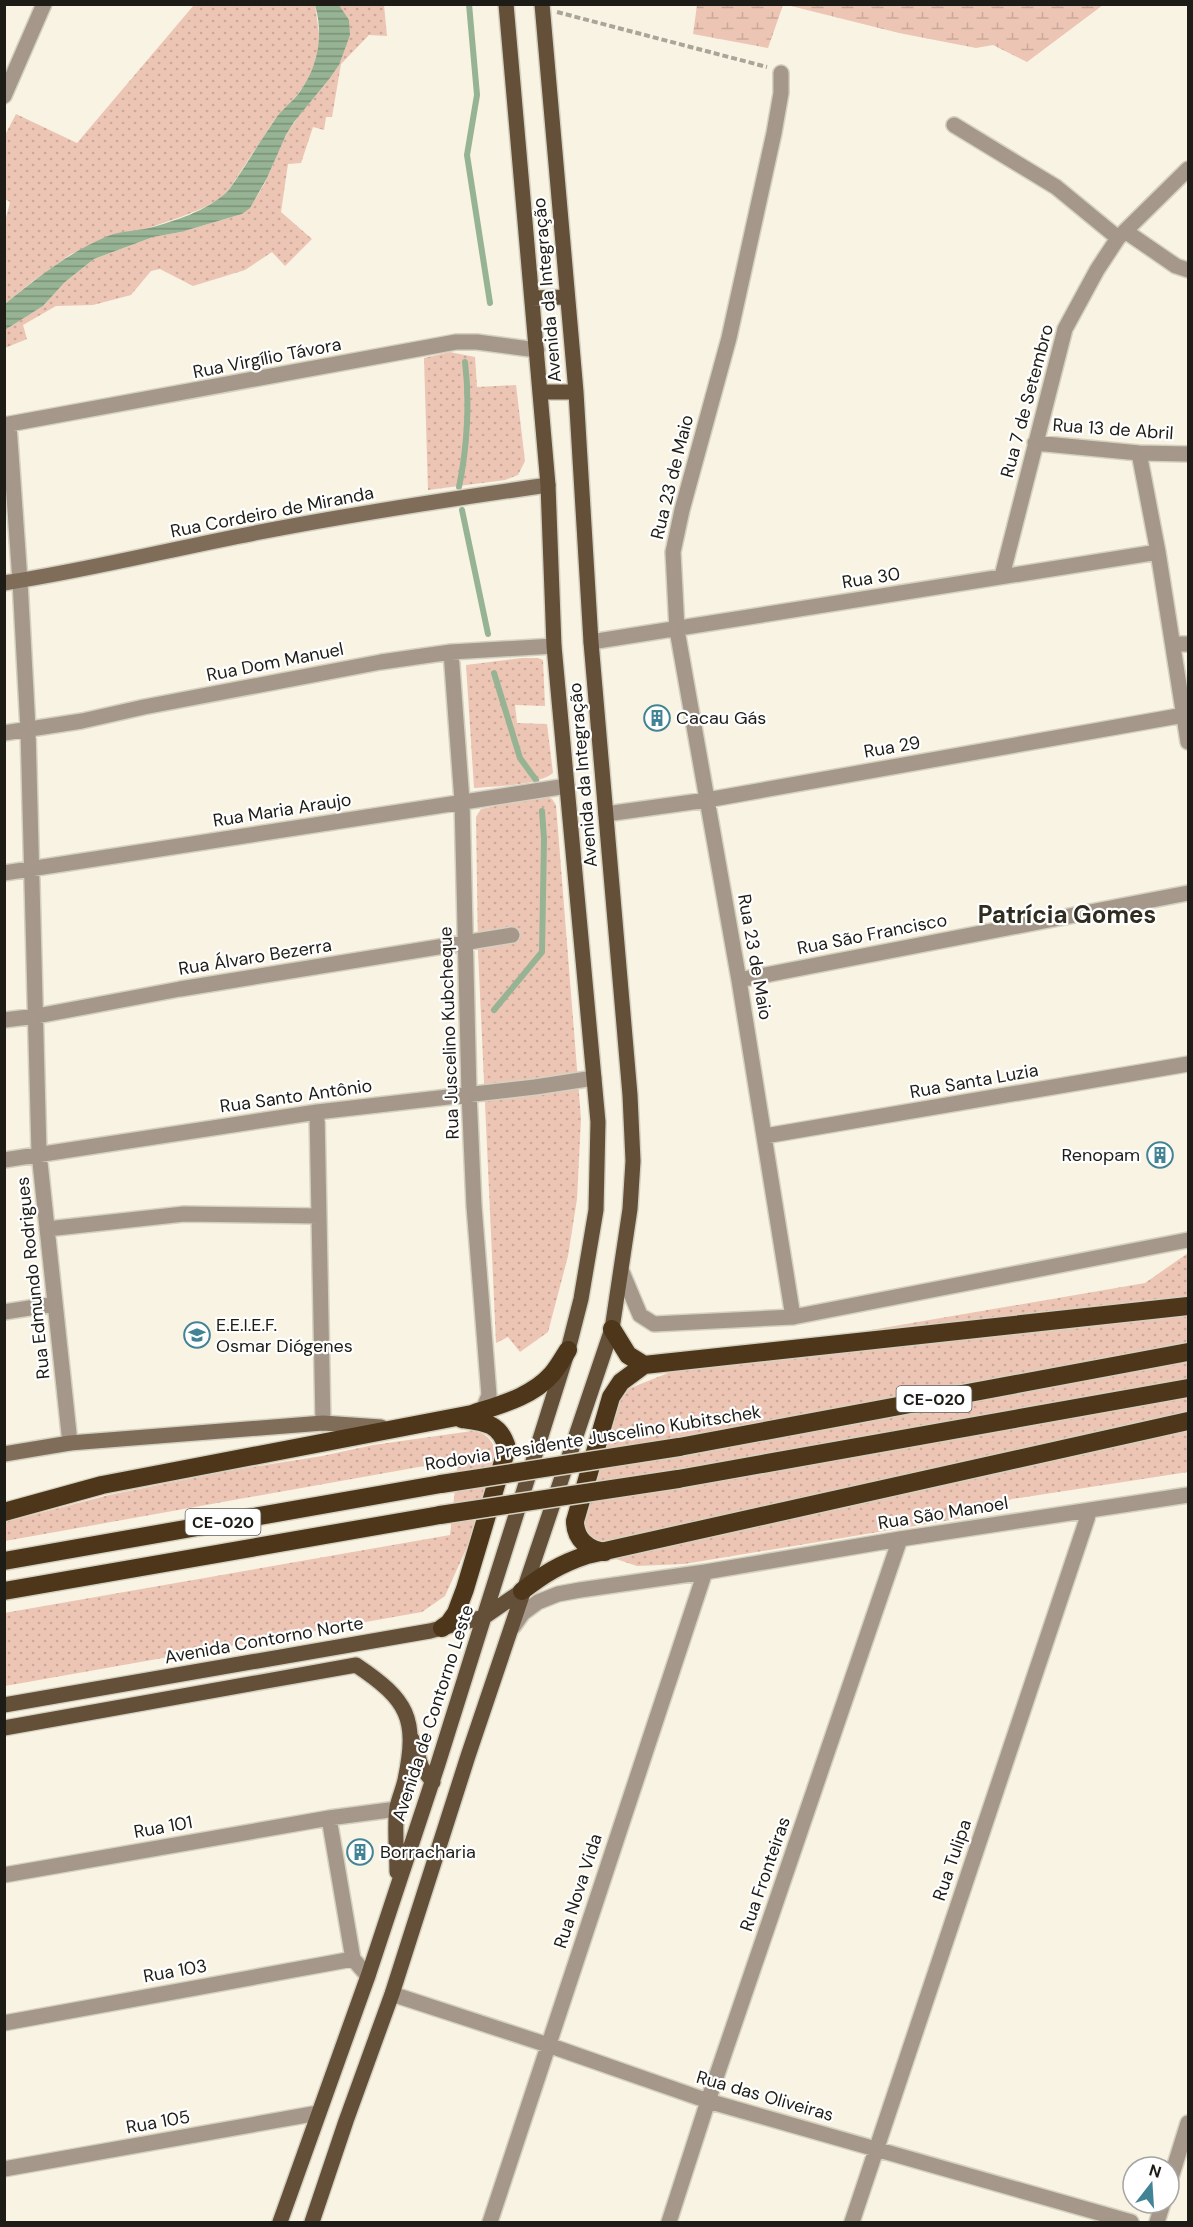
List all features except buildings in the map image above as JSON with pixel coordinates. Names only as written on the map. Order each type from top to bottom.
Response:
[{"type":"highway","points":[[605,1552],[583,1543],[576,1533],[575,1521],[611,1397],[621,1382],[644,1365],[1188,1306]]},
{"type":"highway","points":[[612,1329],[628,1356],[644,1365]]},
{"type":"highway","points":[[4,1512],[102,1485],[456,1418],[525,1394],[552,1374],[567,1350]]},
{"type":"highway","name":"Rodovia Presidente Juscelino Kubitschek","points":[[4,1561],[441,1484],[679,1447],[1188,1352]]},
{"type":"highway","name":"CE-020","points":[[4,1591],[440,1515],[678,1479],[1188,1388]]},
{"type":"highway","points":[[442,1628],[449,1623],[456,1612],[465,1589],[507,1448],[499,1430],[482,1421],[456,1418]]},
{"type":"highway","points":[[522,1591],[546,1572],[563,1563],[605,1552],[1188,1421]]},
{"type":"main road","name":"Avenida da Integração","points":[[506,4],[548,485],[554,646],[598,1122],[596,1210],[584,1288],[567,1350]]},
{"type":"main road","name":"Avenida da Integração","points":[[522,1591],[612,1329],[630,1209],[633,1161],[630,1095],[591,642],[576,392],[542,7]]},
{"type":"main road","points":[[532,298],[567,297]]},
{"type":"main road","points":[[540,392],[576,392]]},
{"type":"main road","name":"Avenida de Contorno Leste","points":[[280,2223],[368,1976],[433,1782],[567,1350]]},
{"type":"main road","points":[[312,2223],[392,1995],[522,1591]]},
{"type":"main road","name":"Avenida Contorno Norte","points":[[4,1705],[442,1628],[484,1617],[522,1591]]},
{"type":"main road","points":[[351,1645],[356,1665],[394,1695],[406,1714],[422,1768],[433,1782]]},
{"type":"main road","points":[[4,1728],[356,1665]]},
{"type":"main road","points":[[397,1884],[397,1809],[405,1781],[412,1737]]},
{"type":"main road","points":[[405,1781],[407,1777],[412,1776],[433,1782]]},
{"type":"street","points":[[4,96],[44,4]]},
{"type":"street","name":"Rua 23 de Maio","points":[[781,73],[781,93],[774,133],[729,338],[682,510],[673,552],[677,630],[739,980],[793,1317]]},
{"type":"street","points":[[954,125],[1056,187],[1122,234],[1176,266],[1188,270]]},
{"type":"street","name":"Rua 7 de Setembro","points":[[1002,576],[1065,329],[1097,270],[1122,234],[1188,170]]},
{"type":"street","name":"Rua Virgílio Távora","points":[[7,425],[456,342],[477,342],[537,350]]},
{"type":"street","name":"Rua Edmundo Rodrigues","points":[[7,425],[20,581],[28,729],[39,1153],[70,1443]]},
{"type":"street","name":"Rua 13 de Abril","points":[[1035,442],[1139,453],[1188,454]]},
{"type":"street","points":[[1139,453],[1158,552],[1181,644],[1184,715],[1188,742]]},
{"type":"street","name":"Rua Cordeiro de Miranda","points":[[4,583],[254,533],[426,503],[548,485]]},
{"type":"street","name":"Rua 30","points":[[591,642],[1158,552]]},
{"type":"street","name":"Rua Dom Manuel","points":[[4,733],[82,722],[155,705],[381,662],[451,652],[554,646]]},
{"type":"street","name":"Rua Juscelino Kubcheque","points":[[451,652],[462,801],[474,1206],[489,1395],[483,1410]]},
{"type":"street","name":"Rua 29","points":[[606,814],[707,800],[1184,715]]},
{"type":"street","name":"Rua Maria Araujo","points":[[4,873],[567,786]]},
{"type":"street","name":"Rua São Francisco","points":[[739,980],[1188,893]]},
{"type":"street","name":"Rua Álvaro Bezerra","points":[[4,1020],[512,935]]},
{"type":"street","name":"Rua Santa Luzia","points":[[765,1136],[1188,1064]]},
{"type":"street","name":"Rua Santo Antônio","points":[[4,1160],[317,1112],[535,1087],[594,1077]]},
{"type":"street","points":[[317,1112],[323,1423]]},
{"type":"street","points":[[47,1229],[184,1214],[318,1216]]},
{"type":"street","points":[[622,1272],[640,1315],[654,1324],[793,1317],[1181,1241]]},
{"type":"street","points":[[4,1312],[56,1304]]},
{"type":"street","points":[[4,1455],[70,1443],[323,1423],[400,1428]]},
{"type":"street","name":"Rua São Manoel","points":[[508,1634],[523,1613],[538,1602],[558,1594],[1188,1495]]},
{"type":"street","name":"Rua Tulipa","points":[[852,2223],[1090,1510]]},
{"type":"street","name":"Rua Fronteiras","points":[[669,2223],[708,2101],[900,1539]]},
{"type":"street","name":"Rua Nova Vida","points":[[490,2223],[705,1572]]},
{"type":"street","name":"Rua 101","points":[[4,1875],[329,1818],[397,1809]]},
{"type":"street","points":[[329,1818],[353,1959],[368,1976]]},
{"type":"street","name":"Rua 103","points":[[4,2023],[353,1959]]},
{"type":"street","name":"Rua das Oliveiras","points":[[392,1995],[548,2045],[708,2101],[1131,2223]]},
{"type":"street","name":"Rua 105","points":[[4,2169],[318,2114]]},
{"type":"street","points":[[1178,2155],[1188,2123]]},
{"type":"path","points":[[542,7],[769,67],[781,73]]},
{"type":"green space","points":[[697,4],[783,5],[768,48],[693,34]]},
{"type":"green space","points":[[194,5],[315,5],[320,40],[318,54],[309,78],[275,119],[228,191],[221,198],[181,217],[71,254],[5,304],[4,225],[10,202],[5,199],[4,137],[16,114],[77,143]]},
{"type":"green space","points":[[339,5],[384,5],[387,36],[369,35],[341,64],[332,117],[326,117],[324,130],[313,127],[301,163],[288,164],[281,212],[312,239],[285,266],[272,252],[245,270],[193,286],[160,269],[151,271],[131,295],[93,305],[56,306],[23,325],[27,339],[5,348],[5,330],[43,306],[65,282],[94,259],[153,237],[181,232],[242,214],[251,205],[265,183],[286,135],[339,65],[341,56]]},
{"type":"green space","points":[[787,5],[1103,5],[1027,62],[993,45],[976,48],[899,33]]},
{"type":"green space","points":[[450,352],[475,357],[477,387],[516,385],[525,461],[518,475],[505,480],[428,490],[424,358]]},
{"type":"green space","points":[[522,658],[543,660],[545,706],[515,705],[517,723],[547,724],[553,773],[537,781],[474,788],[466,665]]},
{"type":"green space","points":[[545,796],[552,799],[556,805],[581,1119],[577,1199],[568,1256],[548,1332],[520,1352],[508,1337],[496,1343],[478,951],[476,817],[481,809]]},
{"type":"green space","points":[[1188,1253],[1188,1472],[1012,1499],[969,1517],[684,1564],[637,1566],[583,1543],[578,1520],[611,1405],[628,1389],[703,1359],[1145,1283]]},
{"type":"green space","points":[[472,1431],[487,1436],[496,1450],[467,1547],[445,1596],[422,1612],[5,1686],[4,1613],[450,1535],[458,1460],[5,1541],[5,1522],[109,1495],[228,1471],[322,1456],[373,1445]]},
{"type":"shaded area","points":[[315,5],[339,5],[349,20],[350,35],[339,65],[294,122],[250,208],[242,214],[181,232],[153,237],[94,259],[65,282],[43,306],[5,330],[5,304],[41,275],[67,258],[108,236],[149,228],[190,214],[220,198],[228,191],[276,117],[299,93],[311,73],[319,40]]},
{"type":"waterway","points":[[469,4],[477,95],[467,155],[490,303]]},
{"type":"waterway","points":[[459,487],[467,425],[465,362]]},
{"type":"waterway","points":[[462,510],[488,634]]},
{"type":"waterway","points":[[494,673],[520,758],[536,780]]},
{"type":"waterway","points":[[494,1010],[542,952],[544,839],[542,811]]},
{"type":"place","name":"Cacau Gás","points":[[657,718]]},
{"type":"place","name":"Renopam","points":[[1160,1155]]},
{"type":"place","name":"E.E.I.E.F. Osmar Diógenes","points":[[197,1335]]},
{"type":"place","name":"Borracharia","points":[[360,1852]]},
{"type":"district","name":"Patrícia Gomes","points":[[1067,914]]}]
